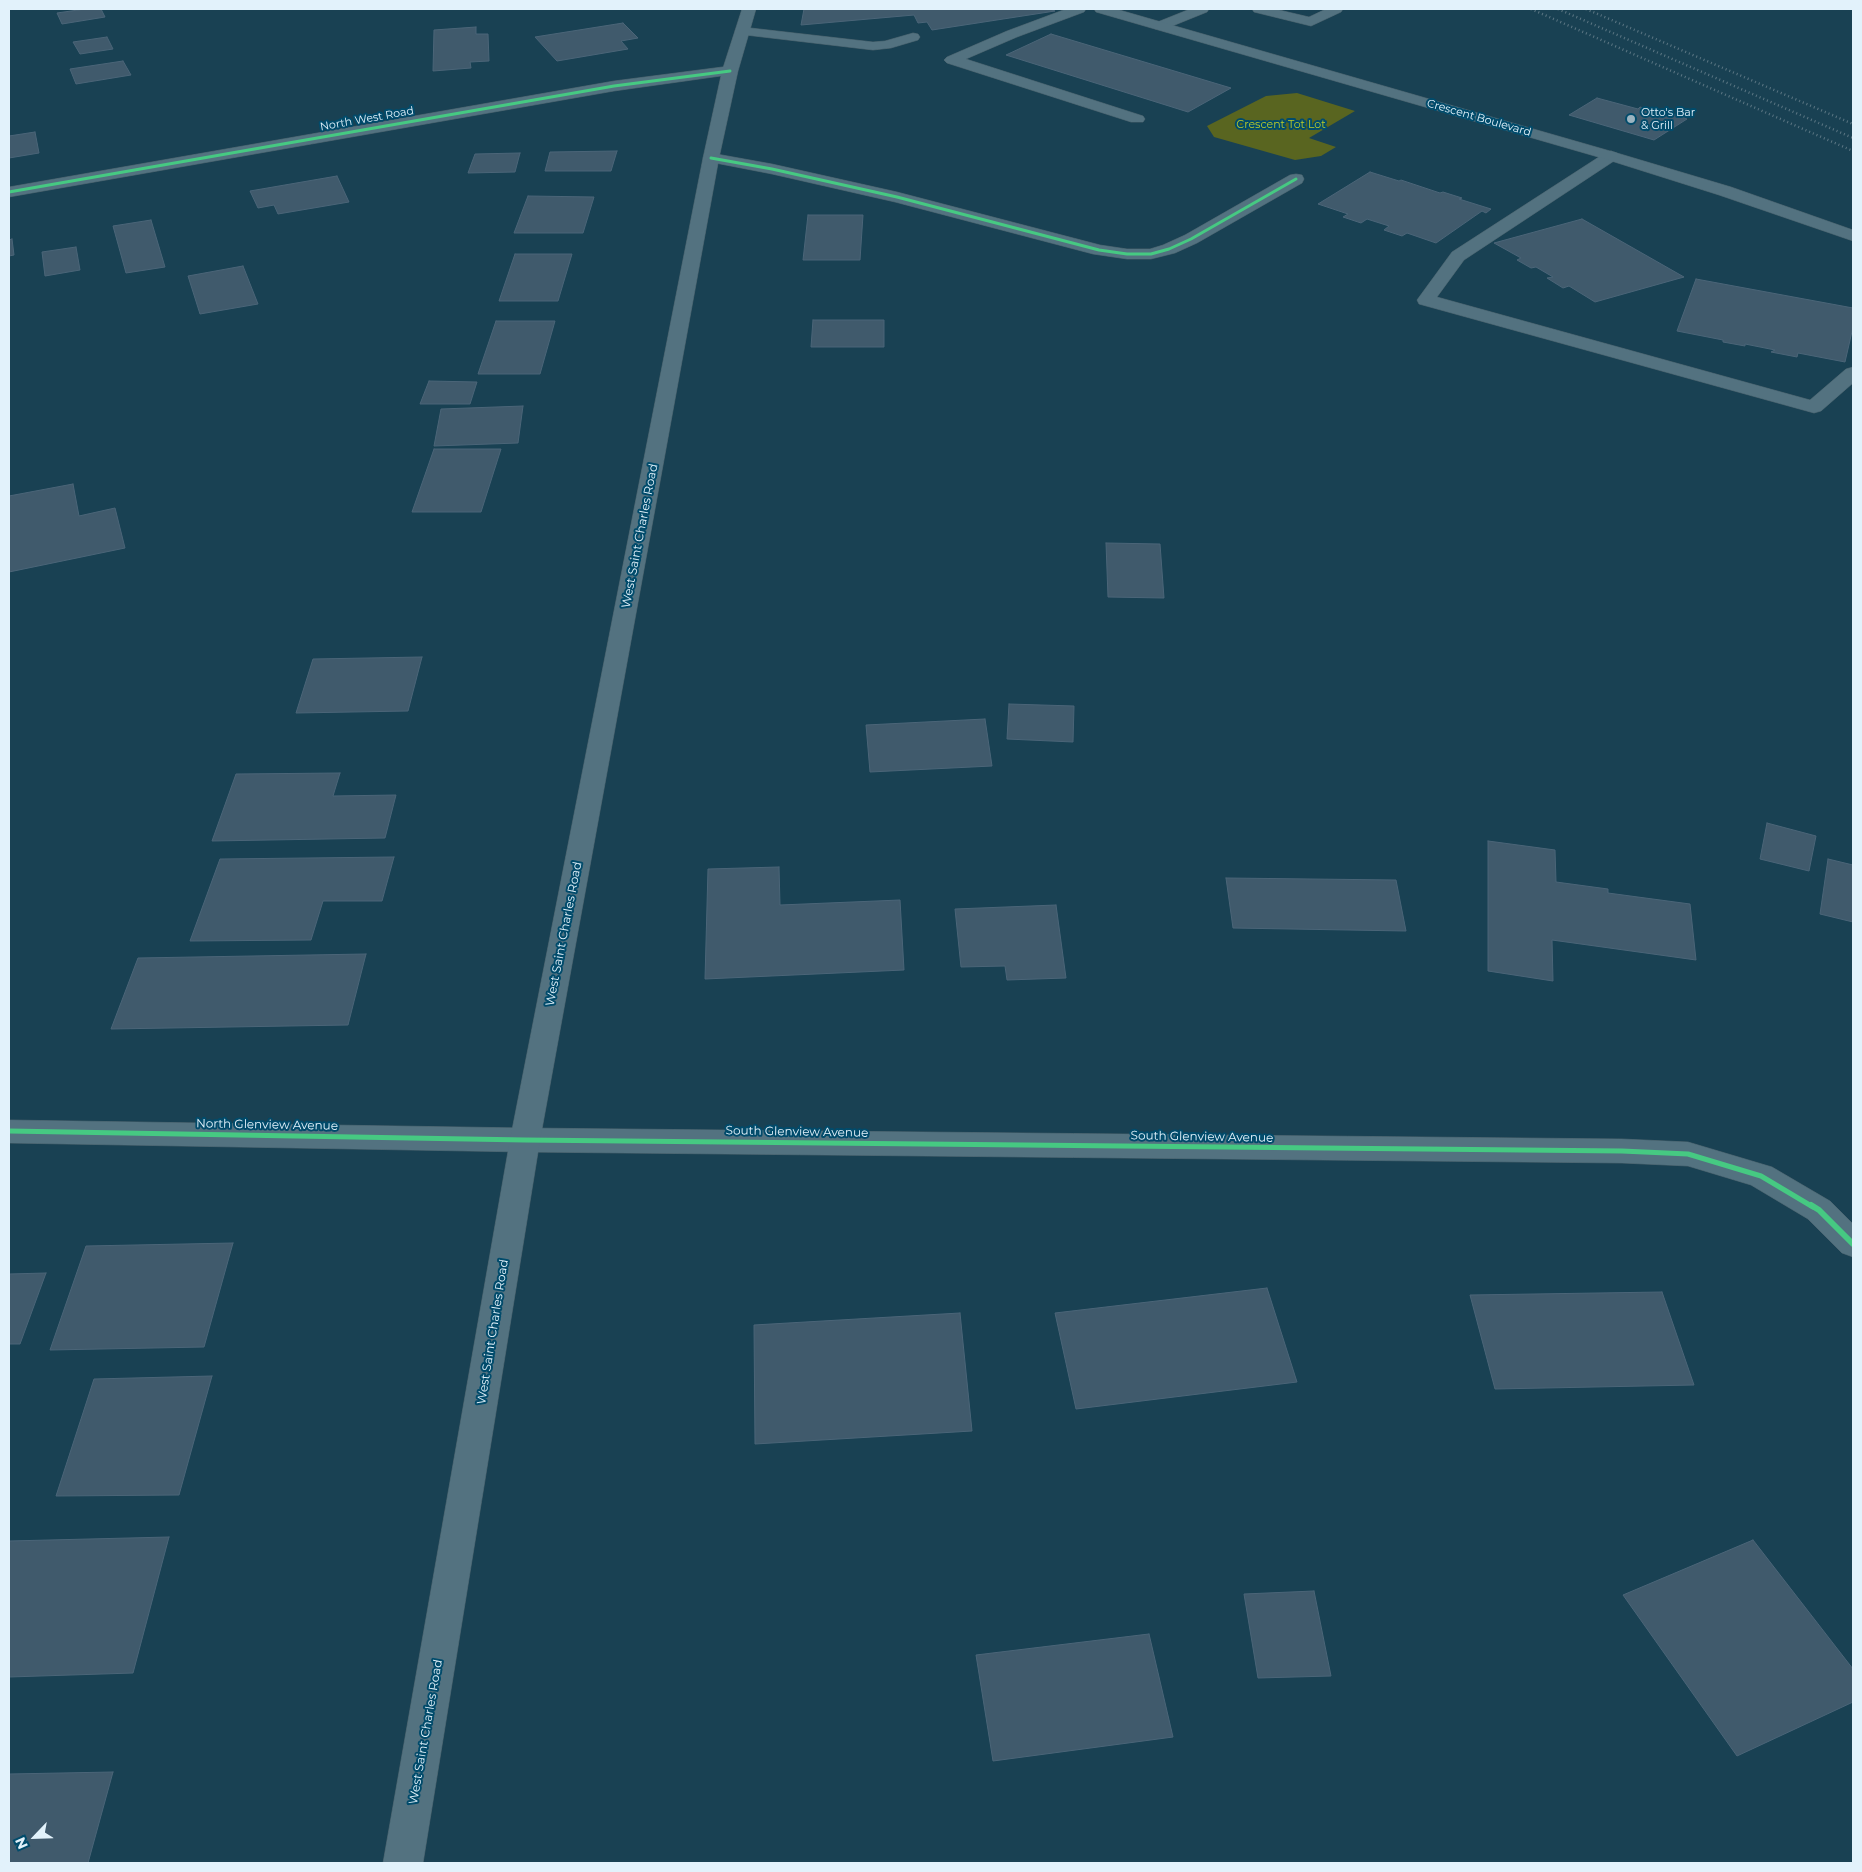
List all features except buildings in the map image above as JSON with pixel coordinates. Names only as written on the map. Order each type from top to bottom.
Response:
[{"type":"main road","points":[[1079,9],[1012,34],[952,60],[1137,119]]},
{"type":"main road","name":"Crescent Boulevard","points":[[1102,9],[1725,190],[1853,236]]},
{"type":"main road","points":[[1160,26],[1202,9]]},
{"type":"main road","points":[[1259,9],[1310,22],[1336,9]]},
{"type":"main road","points":[[746,20],[873,46],[913,36]]},
{"type":"main road","name":"West Saint Charles Road","points":[[404,1863],[525,1140],[711,158],[730,71],[746,20]]},
{"type":"main road","name":"North West Road","points":[[9,192],[604,88],[730,71]]},
{"type":"main road","points":[[1611,156],[1458,256],[1426,300],[1814,407],[1853,373]]},
{"type":"main road","points":[[711,158],[772,169],[897,197],[1100,250],[1127,254],[1151,254],[1169,250],[1296,179]]},
{"type":"main road","name":"North Glenview Avenue","points":[[9,1131],[525,1140]]},
{"type":"main road","name":"South Glenview Avenue","points":[[525,1140],[1612,1151],[1688,1154],[1761,1176],[1819,1210],[1853,1244]]},
{"type":"green space","name":"Crescent Tot Lot","points":[[1297,93],[1355,111],[1309,138],[1336,147],[1321,156],[1295,160],[1214,137],[1207,126],[1266,96]]},
{"type":"railway","points":[[1531,9],[1853,151]]},
{"type":"railway","points":[[1558,9],[1853,138]]},
{"type":"railway","points":[[1586,9],[1853,124]]},
{"type":"cycle path","points":[[9,192],[614,86],[730,71]]},
{"type":"cycle path","points":[[711,158],[772,169],[897,197],[1099,250],[1127,254],[1151,254],[1169,249],[1191,239],[1296,179]]},
{"type":"cycle path","points":[[9,1131],[525,1140],[1622,1151],[1688,1154],[1761,1176],[1819,1210],[1853,1244]]},
{"type":"place","name":"Otto's Bar & Grill","points":[[1631,119]]}]
